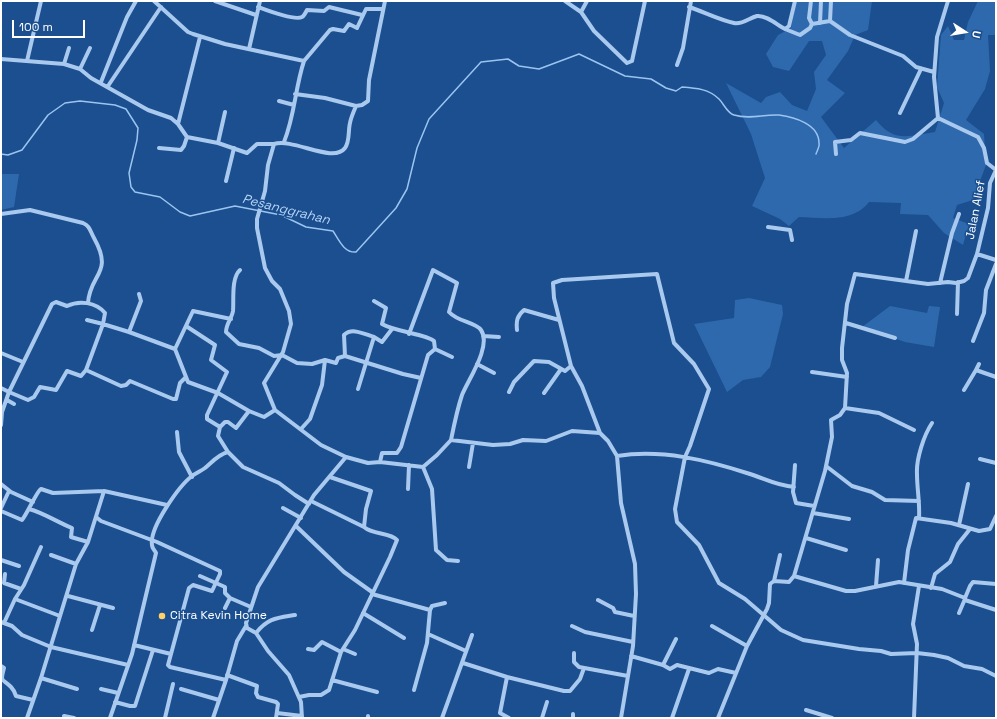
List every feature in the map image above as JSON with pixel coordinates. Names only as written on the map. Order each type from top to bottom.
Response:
[{"type":"street","points":[[27,61],[41,1]]},
{"type":"street","points":[[101,82],[127,17],[136,1]]},
{"type":"street","points":[[249,49],[260,1]]},
{"type":"street","points":[[295,94],[325,98],[356,106],[362,105],[368,101],[370,80],[385,1]]},
{"type":"street","points":[[565,1],[581,12],[594,31],[627,63],[633,58],[645,1]]},
{"type":"street","points":[[581,12],[587,1]]},
{"type":"street","points":[[677,65],[683,48],[691,1]]},
{"type":"street","points":[[785,29],[789,26],[795,1]]},
{"type":"street","points":[[811,1],[809,18],[812,24]]},
{"type":"street","points":[[820,23],[821,1]]},
{"type":"street","points":[[830,21],[831,1]]},
{"type":"street","points":[[836,154],[835,142],[850,140],[860,133],[905,142],[913,139],[938,118],[933,85],[934,72],[937,37],[948,1]]},
{"type":"street","points":[[218,2],[256,15]]},
{"type":"street","points":[[108,86],[158,3],[188,32],[200,37],[304,61]]},
{"type":"street","points":[[258,7],[276,14],[299,18],[303,16],[307,10],[324,11],[329,7],[362,15]]},
{"type":"street","points":[[690,7],[735,23],[748,21],[758,16],[763,17],[800,35],[812,24],[830,21],[850,35],[904,56],[916,67],[934,72]]},
{"type":"street","points":[[284,142],[304,61],[327,32],[334,29],[344,31],[349,24],[357,28],[362,15],[367,8],[383,9]]},
{"type":"street","points":[[178,124],[200,37]]},
{"type":"street","points":[[64,64],[68,48]]},
{"type":"street","points":[[80,69],[90,48]]},
{"type":"street","points":[[1,59],[64,64],[80,69],[91,78],[101,82],[148,110],[171,118],[178,124],[187,137],[218,143],[248,154],[257,144],[274,144],[284,142],[327,152],[339,153],[348,144],[350,124],[356,106]]},
{"type":"street","points":[[900,113],[921,69]]},
{"type":"street","points":[[279,101],[294,105]]},
{"type":"street","points":[[218,143],[225,112]]},
{"type":"street","name":"Jalan Alief","points":[[938,118],[947,124],[970,131],[978,137],[984,148],[987,163],[996,170],[990,183],[988,208],[977,254],[968,278],[958,282]]},
{"type":"street","points":[[159,148],[181,150],[187,137]]},
{"type":"street","points":[[274,144],[271,152],[265,190],[257,219],[265,268],[272,281],[280,289],[289,311],[291,324],[282,355],[264,383],[275,410],[321,445],[346,457],[368,463],[380,462],[423,467],[438,455],[451,440],[462,394],[478,364],[484,342],[479,328],[459,320],[449,312],[457,284],[433,270],[409,334]]},
{"type":"street","points":[[226,181],[234,148]]},
{"type":"street","points":[[1,214],[30,210],[83,223],[88,226],[102,258],[102,268],[88,294],[88,303]]},
{"type":"street","points":[[940,282],[952,233],[959,214]]},
{"type":"street","points":[[768,227],[790,230],[792,240]]},
{"type":"street","points":[[906,281],[916,231]]},
{"type":"street","points":[[977,254],[996,260]]},
{"type":"street","points":[[973,341],[984,313],[986,290],[996,264]]},
{"type":"street","points":[[240,270],[236,274],[231,319],[226,332],[239,344],[258,348],[274,356],[282,355],[297,363],[314,364],[325,360],[336,362],[338,358],[345,356],[366,361],[403,374],[422,378]]},
{"type":"street","points":[[622,718],[632,656],[636,594],[635,564],[621,503],[617,456],[608,441],[600,433],[582,386],[571,366],[559,320],[554,298],[554,283],[562,280],[657,274],[674,343],[694,364],[709,386],[709,392],[685,457],[675,509],[676,522],[699,545],[720,584],[745,599],[781,630],[803,640],[881,651],[891,654],[917,653],[948,658],[961,665],[982,669],[996,676]]},
{"type":"street","points":[[774,581],[789,582],[794,576],[826,466],[832,438],[831,420],[840,415],[845,408],[847,377],[842,360],[847,304],[855,274],[928,284],[958,282],[957,314]]},
{"type":"street","points":[[129,332],[141,301],[139,294]]},
{"type":"street","points":[[1,388],[9,392],[28,400],[34,397],[40,387],[56,390],[67,371],[81,376],[86,370],[103,324],[105,313],[96,306],[88,303],[75,302],[66,306],[56,302],[52,304],[9,392],[2,412],[1,425]]},
{"type":"street","points":[[374,302],[386,308],[382,324],[392,329],[431,339],[434,341],[435,349]]},
{"type":"street","points":[[517,330],[516,322],[519,314],[524,310],[559,320]]},
{"type":"street","points":[[231,319],[193,311],[175,349],[188,382],[218,393],[264,417],[275,410]]},
{"type":"street","points":[[87,320],[129,332],[175,349]]},
{"type":"street","points":[[846,323],[895,338]]},
{"type":"street","points":[[186,326],[215,345],[211,360],[227,372],[208,412],[207,419],[220,427]]},
{"type":"street","points":[[345,356],[344,333],[353,331],[374,337],[382,342],[392,329]]},
{"type":"street","points":[[483,336],[499,337]]},
{"type":"street","points":[[358,389],[374,337]]},
{"type":"street","points":[[435,349],[452,357]]},
{"type":"street","points":[[380,462],[382,453],[399,451],[422,378],[426,358],[435,349]]},
{"type":"street","points":[[1,353],[23,362]]},
{"type":"street","points":[[301,429],[310,419],[322,385],[325,360]]},
{"type":"street","points":[[509,392],[514,382],[534,361],[549,362],[567,371],[571,366]]},
{"type":"street","points":[[478,364],[494,373]]},
{"type":"street","points":[[964,390],[979,364]]},
{"type":"street","points":[[544,393],[561,369]]},
{"type":"street","points":[[86,370],[121,386],[126,385],[130,381],[173,399],[176,399],[180,383],[186,377]]},
{"type":"street","points":[[976,370],[996,377]]},
{"type":"street","points":[[812,372],[847,377]]},
{"type":"street","points":[[7,400],[14,404]]},
{"type":"street","points":[[845,408],[879,413],[914,430]]},
{"type":"street","points":[[250,411],[237,428],[225,421],[220,427],[218,438],[240,466],[279,483],[295,495],[364,527],[367,530],[397,540],[363,613],[342,650],[326,693],[299,697]]},
{"type":"street","points":[[919,518],[920,501],[917,470],[926,436],[932,423]]},
{"type":"street","points":[[451,440],[493,445],[510,444],[523,440],[546,441],[572,431],[600,433]]},
{"type":"street","points":[[177,432],[179,452],[192,477]]},
{"type":"street","points":[[469,467],[473,443]]},
{"type":"street","points":[[110,718],[134,645],[156,559],[156,553],[152,546],[152,541],[160,516],[176,493],[192,477],[222,454],[228,452]]},
{"type":"street","points":[[617,456],[648,453],[685,457],[748,473],[782,486],[794,487]]},
{"type":"street","points":[[212,718],[228,675],[238,641],[246,626],[258,587],[322,484],[330,477],[346,457]]},
{"type":"street","points":[[980,459],[996,463]]},
{"type":"street","points":[[408,489],[409,465]]},
{"type":"street","points":[[795,465],[794,487],[796,503],[814,506]]},
{"type":"street","points":[[826,466],[852,486],[872,492],[885,500],[920,501]]},
{"type":"street","points":[[423,467],[432,490],[436,550],[447,560],[458,562]]},
{"type":"street","points":[[330,477],[371,491],[366,509],[364,527]]},
{"type":"street","points":[[1,484],[9,491],[33,502]]},
{"type":"street","points":[[959,525],[968,484]]},
{"type":"street","points":[[9,491],[1,509],[22,520],[40,489],[53,493],[104,491],[168,505]]},
{"type":"street","points":[[27,718],[60,616],[68,596],[76,564],[88,542],[104,491]]},
{"type":"street","points":[[283,508],[301,518]]},
{"type":"street","points":[[29,509],[39,512],[51,520],[72,528],[72,537],[88,542]]},
{"type":"street","points":[[813,513],[849,519]]},
{"type":"street","points":[[904,583],[908,550],[916,518],[959,525],[979,531],[988,530],[996,516]]},
{"type":"street","points":[[96,517],[101,521],[152,541],[220,571],[212,591],[193,585],[189,588],[168,666],[226,680]]},
{"type":"street","points":[[296,526],[344,572],[372,593],[430,610]]},
{"type":"street","points":[[931,588],[935,574],[950,562],[958,544],[970,529]]},
{"type":"street","points":[[806,538],[846,550]]},
{"type":"street","points":[[40,547],[21,589],[3,622],[22,635],[51,647],[128,665]]},
{"type":"street","points":[[51,555],[76,564]]},
{"type":"street","points":[[718,718],[747,646],[769,603],[770,584],[774,581],[780,555]]},
{"type":"street","points":[[1,560],[19,566]]},
{"type":"street","points":[[876,586],[878,560]]},
{"type":"street","points":[[6,574],[4,583],[21,589]]},
{"type":"street","points":[[200,576],[225,587],[225,593],[230,598],[251,607]]},
{"type":"street","points":[[794,576],[846,591],[855,591],[889,583],[904,583],[942,589],[996,610]]},
{"type":"street","points":[[959,613],[973,582],[996,584]]},
{"type":"street","points":[[914,718],[917,640],[913,624],[920,586]]},
{"type":"street","points":[[68,596],[113,608]]},
{"type":"street","points":[[225,608],[230,598]]},
{"type":"street","points":[[15,599],[60,616]]},
{"type":"street","points":[[598,600],[613,608],[616,612],[634,616]]},
{"type":"street","points":[[414,690],[424,656],[430,610],[432,606],[445,603]]},
{"type":"street","points":[[92,630],[100,605]]},
{"type":"street","points":[[363,613],[404,638]]},
{"type":"street","points":[[256,633],[265,623],[279,618],[295,615]]},
{"type":"street","points":[[246,626],[256,633],[268,651],[289,675],[299,697],[302,717],[277,713]]},
{"type":"street","points":[[572,626],[585,632],[633,642]]},
{"type":"street","points":[[712,626],[747,646]]},
{"type":"street","points":[[428,634],[466,650]]},
{"type":"street","points":[[442,718],[472,635]]},
{"type":"street","points":[[663,665],[676,639]]},
{"type":"street","points":[[308,649],[314,650],[322,642],[355,654]]},
{"type":"street","points":[[134,645],[172,654]]},
{"type":"street","points":[[115,702],[135,706],[153,650]]},
{"type":"street","points":[[574,653],[574,662],[584,668],[628,676]]},
{"type":"street","points":[[632,656],[663,665],[670,669],[677,665],[709,673],[718,669],[736,673]]},
{"type":"street","points":[[463,663],[507,677],[564,691],[570,691],[580,680],[584,668]]},
{"type":"street","points":[[1,666],[4,668],[2,678],[3,682],[12,687],[16,696],[33,700]]},
{"type":"street","points":[[672,718],[690,669]]},
{"type":"street","points":[[228,675],[257,686],[257,696],[276,702],[278,704],[276,718]]},
{"type":"street","points":[[507,677],[500,713],[509,718]]},
{"type":"street","points":[[41,678],[77,689]]},
{"type":"street","points":[[332,680],[377,692]]},
{"type":"street","points":[[165,718],[173,684]]},
{"type":"street","points":[[101,689],[118,693]]},
{"type":"street","points":[[181,689],[219,700]]},
{"type":"street","points":[[542,718],[546,702]]},
{"type":"street","points":[[806,710],[832,718]]},
{"type":"street","points":[[64,716],[74,718]]},
{"type":"shaded area","points":[[796,1],[872,1],[868,30],[855,35],[848,51],[827,80],[845,93],[821,117],[844,148],[876,120],[889,132],[896,135],[910,136],[935,132],[944,103],[937,87],[941,35],[948,26],[954,40],[964,40],[968,22],[978,1],[996,1],[996,35],[988,35],[990,71],[985,89],[966,120],[984,134],[986,165],[973,200],[957,205],[953,218],[969,224],[963,245],[944,233],[928,215],[900,214],[901,203],[869,202],[862,209],[846,216],[837,218],[799,217],[789,226],[780,219],[752,206],[765,178],[751,134],[726,83],[761,103],[766,97],[780,92],[792,105],[807,111],[816,89],[814,72],[826,55],[822,41],[809,41],[789,71],[773,67],[766,54],[778,35],[791,28]]},
{"type":"shaded area","points":[[1,174],[19,174],[14,207],[1,210]]},
{"type":"shaded area","points":[[749,298],[782,305],[783,314],[770,367],[761,377],[743,380],[727,392],[694,324],[734,318],[735,300]]},
{"type":"shaded area","points":[[890,306],[927,313],[929,306],[940,307],[934,347],[905,342],[862,327]]},
{"type":"waterway","name":"Pesanggrahan","points":[[1,154],[8,155],[22,150],[48,115],[65,103],[80,101],[115,105],[126,109],[138,128],[137,140],[129,173],[131,187],[135,192],[160,197],[180,212],[190,216],[235,206],[281,215],[306,227],[333,231],[345,248],[352,252],[356,252],[396,208],[407,189],[417,148],[429,119],[481,62],[508,59],[519,66],[539,69],[579,54],[625,76],[651,79],[666,88],[676,91],[682,87],[707,91],[719,99],[727,110],[734,115],[746,117],[779,115],[798,120],[810,126],[818,136],[819,146],[816,154]]},
{"type":"place","name":"Citra Kevin Home","points":[[162,616]]}]
